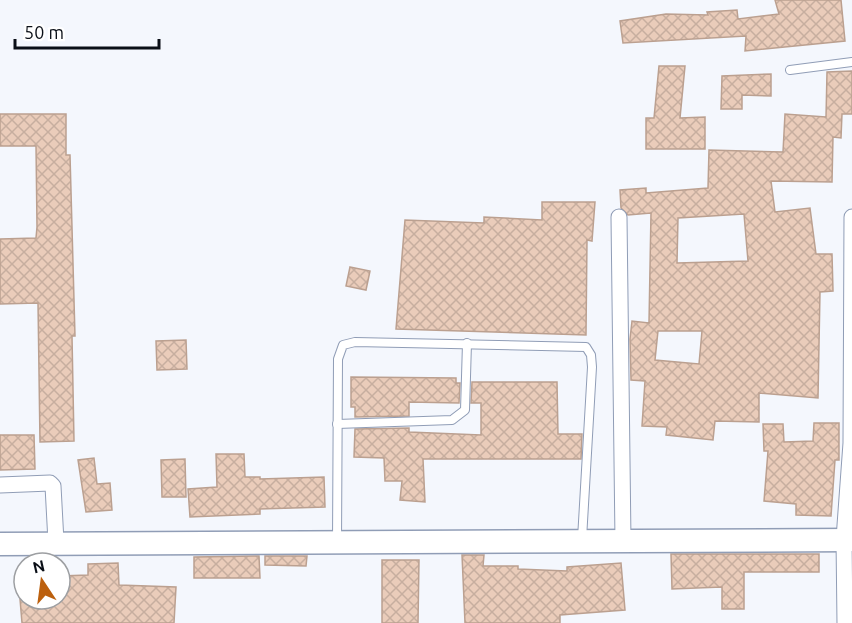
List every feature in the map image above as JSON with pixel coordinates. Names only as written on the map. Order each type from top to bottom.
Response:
[{"type":"main road","points":[[0,544],[848,540]]},
{"type":"street","points":[[619,217],[623,540]]},
{"type":"street","points":[[845,623],[851,443],[852,217]]},
{"type":"street","points":[[0,485],[50,483],[53,486],[56,542]]},
{"type":"lane","points":[[790,69],[852,62]]},
{"type":"lane","points":[[336,543],[338,359],[343,345],[355,342],[578,345],[586,347],[591,355],[582,541]]},
{"type":"lane","points":[[337,424],[452,420],[462,416],[465,410],[467,343]]},
{"type":"building","points":[[775,0],[841,0],[845,41],[745,51],[746,36],[623,43],[620,21],[666,14],[708,15],[707,12],[737,10],[738,19],[779,14]]},
{"type":"building","points":[[659,66],[685,66],[680,118],[705,117],[705,149],[646,149],[646,118],[654,118]]},
{"type":"building","points":[[852,71],[852,114],[842,114],[841,138],[833,137],[832,182],[771,181],[775,212],[810,208],[816,254],[832,254],[833,291],[820,292],[818,398],[759,393],[759,422],[715,421],[713,440],[666,435],[667,427],[642,426],[645,381],[631,380],[630,339],[632,321],[649,323],[651,213],[628,215],[621,208],[620,190],[646,188],[646,193],[708,188],[709,150],[783,152],[785,114],[826,117],[827,72]],"holes":[[[744,214],[748,261],[677,263],[678,218]],[[658,331],[702,331],[699,364],[655,360]]]},
{"type":"building","points":[[771,74],[771,96],[742,95],[742,109],[721,109],[722,76]]},
{"type":"building","points":[[0,114],[66,114],[66,155],[70,155],[75,336],[72,336],[74,441],[40,442],[38,303],[0,304],[0,239],[36,238],[37,227],[36,146],[0,146]]},
{"type":"building","points":[[542,202],[595,202],[592,241],[587,240],[586,335],[396,329],[405,220],[484,223],[484,217],[542,220]]},
{"type":"building","points":[[350,267],[370,271],[366,290],[346,286]]},
{"type":"building","points":[[186,340],[187,369],[157,370],[156,341]]},
{"type":"building","points":[[351,377],[456,378],[456,383],[460,383],[459,403],[409,402],[409,416],[355,417],[355,407],[351,407]]},
{"type":"building","points":[[472,382],[557,382],[558,434],[582,434],[581,459],[423,459],[425,502],[400,500],[402,481],[385,481],[384,458],[354,457],[355,429],[409,428],[409,432],[481,435],[481,403],[471,403]]},
{"type":"building","points":[[814,423],[839,423],[839,460],[835,460],[831,516],[796,515],[796,504],[764,501],[768,451],[764,451],[763,424],[783,424],[784,442],[813,441]]},
{"type":"building","points":[[0,435],[34,435],[35,469],[0,470]]},
{"type":"building","points":[[216,454],[244,454],[245,477],[260,477],[260,479],[324,477],[325,507],[260,509],[260,514],[190,517],[188,489],[217,487]]},
{"type":"building","points":[[94,458],[97,484],[110,483],[112,510],[86,512],[78,460]]},
{"type":"building","points":[[185,459],[186,497],[162,497],[161,460]]},
{"type":"building","points":[[671,554],[819,554],[819,572],[744,572],[744,609],[722,609],[722,587],[672,589]]},
{"type":"building","points":[[462,555],[484,555],[483,566],[518,566],[518,569],[567,571],[567,567],[621,563],[625,610],[560,615],[560,623],[465,623]]},
{"type":"building","points":[[259,556],[260,578],[194,578],[194,557]]},
{"type":"building","points":[[265,556],[307,556],[306,566],[265,565]]},
{"type":"building","points":[[382,560],[419,560],[418,623],[382,623]]},
{"type":"building","points":[[118,563],[119,585],[176,587],[174,623],[22,623],[21,611],[72,611],[72,576],[88,575],[88,564]]}]
